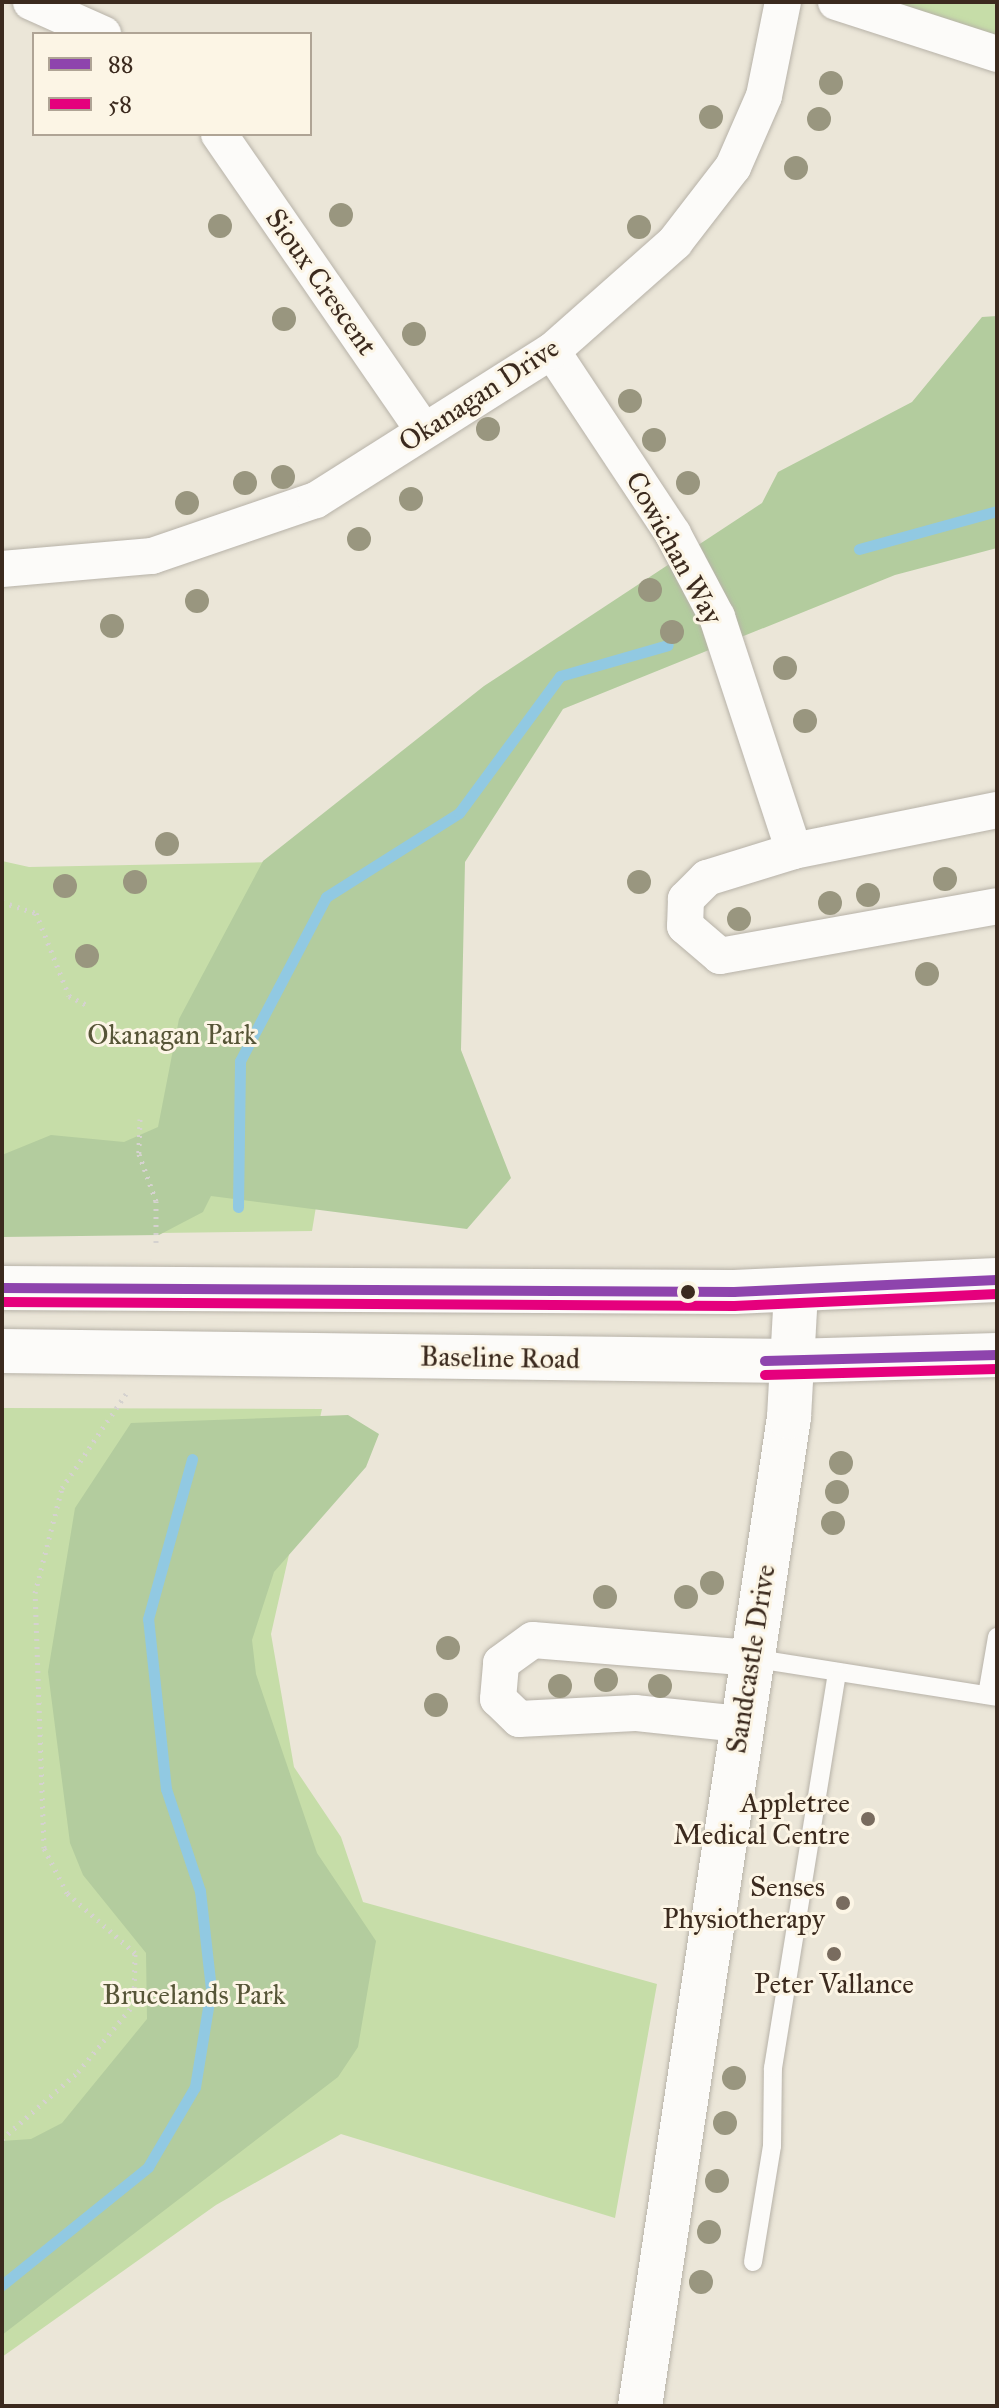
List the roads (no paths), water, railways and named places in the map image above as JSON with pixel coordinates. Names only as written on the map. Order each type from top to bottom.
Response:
[{"type":"main road","points":[[2,1288],[796,1290],[997,1280]]},
{"type":"main road","name":"Sandcastle Drive","points":[[640,2406],[792,1361],[796,1290]]},
{"type":"main road","name":"Baseline Road","points":[[2,1351],[792,1361],[997,1355]]},
{"type":"street","points":[[31,2],[98,32]]},
{"type":"street","name":"Okanagan Drive","points":[[2,569],[152,556],[316,500],[552,351],[675,242],[733,167],[764,96],[783,2]]},
{"type":"street","points":[[836,2],[997,54]]},
{"type":"street","name":"Sioux Crescent","points":[[220,136],[423,430]]},
{"type":"street","name":"Cowichan Way","points":[[552,351],[673,534],[717,617],[794,851]]},
{"type":"street","points":[[997,810],[794,851],[697,888],[686,899],[685,926],[697,944],[720,956],[997,906]]},
{"type":"street","points":[[740,1724],[635,1713],[519,1719],[498,1699],[501,1663],[533,1640],[750,1658]]},
{"type":"lane","points":[[750,1658],[992,1696],[997,1637]]},
{"type":"lane","points":[[753,2262],[772,2146],[773,2068],[837,1672]]},
{"type":"waterway","points":[[859,549],[997,511]]},
{"type":"waterway","points":[[238,1207],[240,1061],[326,897],[459,813],[560,676],[668,645]]},
{"type":"waterway","points":[[2,2285],[148,2167],[195,2087],[211,1989],[200,1891],[166,1789],[148,1619],[192,1459]]},
{"type":"place","name":"Appletree Medical Centre","points":[[868,1819]]},
{"type":"place","name":"Senses Physiotherapy","points":[[843,1903]]},
{"type":"place","name":"Peter Vallance","points":[[834,1954]]},
{"type":"park label","name":"Okanagan Park","points":[[172,1035]]},
{"type":"park label","name":"Brucelands Park","points":[[194,1995]]}]
